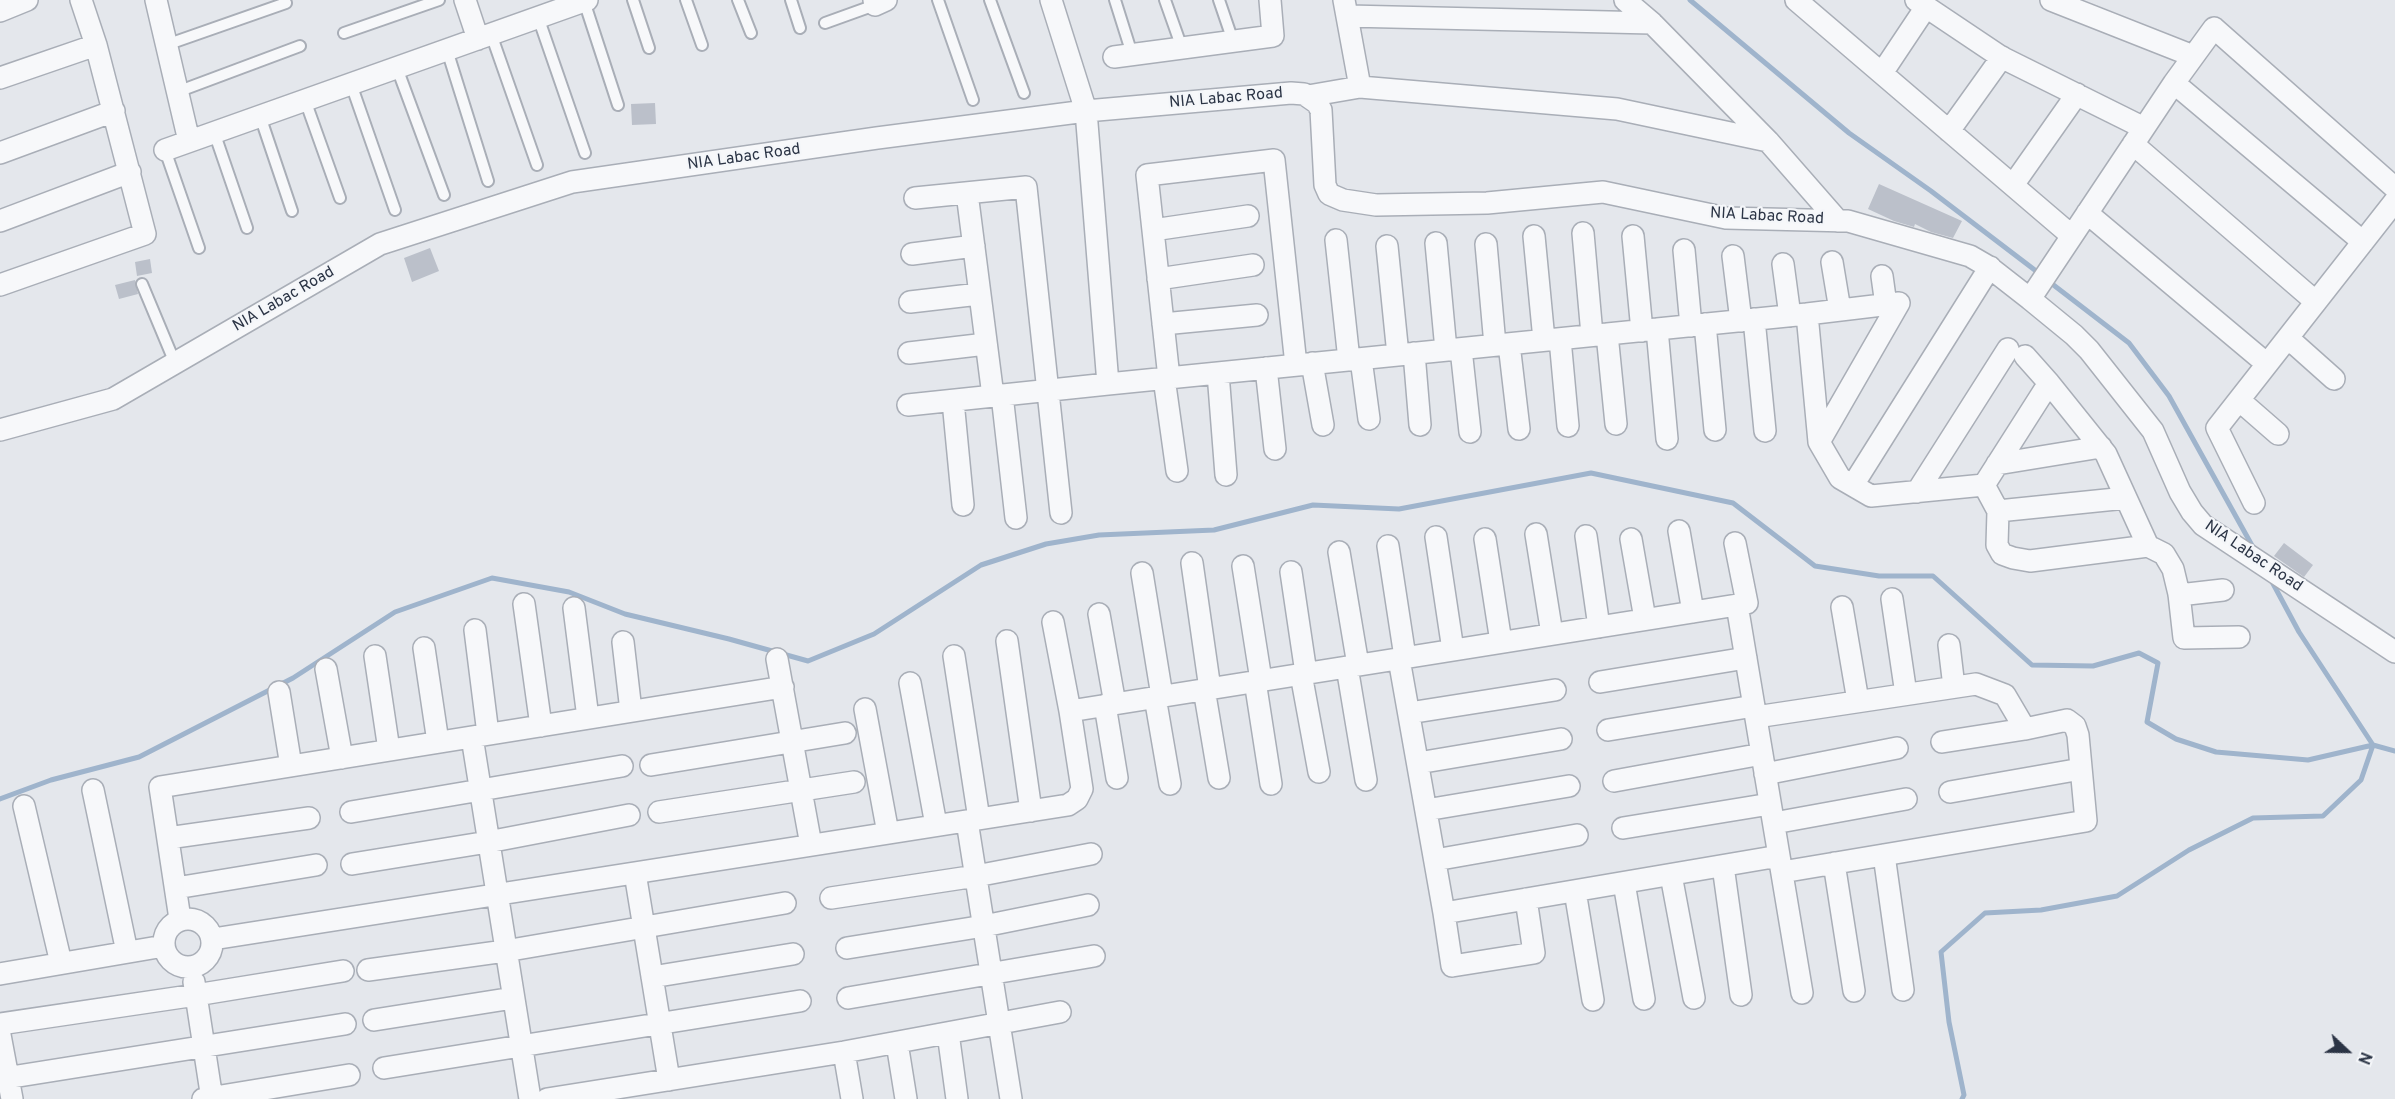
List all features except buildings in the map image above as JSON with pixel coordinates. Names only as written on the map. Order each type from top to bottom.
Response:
[{"type":"street","points":[[0,11],[27,0]]},
{"type":"street","points":[[0,285],[145,234],[96,45],[81,0]]},
{"type":"street","points":[[156,0],[189,141]]},
{"type":"street","points":[[465,0],[484,36]]},
{"type":"street","points":[[1051,0],[1086,111],[1108,384]]},
{"type":"street","points":[[1123,55],[1273,36],[1270,0]]},
{"type":"street","points":[[1625,0],[1652,23],[1768,141],[1838,221]]},
{"type":"street","points":[[1796,0],[2072,236]]},
{"type":"street","points":[[2051,0],[2193,56]]},
{"type":"street","points":[[165,150],[586,1]]},
{"type":"street","points":[[1882,73],[1921,4],[2002,57],[2077,94],[2139,136],[2316,302]]},
{"type":"street","points":[[1360,87],[1346,8],[1652,23]]},
{"type":"street","points":[[2034,294],[2174,83],[2214,28],[2395,188]]},
{"type":"street","points":[[0,78],[96,45]]},
{"type":"street","points":[[1949,131],[2002,57]]},
{"type":"street","points":[[2174,83],[2362,242]]},
{"type":"street","points":[[1308,96],[1360,87],[1617,109],[1768,141]]},
{"type":"street","name":"NIA Labac Road","points":[[0,430],[113,399],[380,244],[572,182],[877,138],[1086,111],[1291,93],[1308,96],[1317,103],[1321,110],[1325,184],[1329,194],[1343,200],[1376,205],[1487,203],[1603,192],[1726,218],[1838,221],[1870,226],[1970,255],[2034,294],[2089,350],[2152,431],[2180,492],[2203,525],[2395,652]]},
{"type":"street","points":[[2013,185],[2077,94]]},
{"type":"street","points":[[0,153],[114,111]]},
{"type":"street","points":[[1177,471],[1147,175],[1274,160],[1304,364],[1323,425]]},
{"type":"street","points":[[0,221],[130,172]]},
{"type":"street","points":[[915,198],[1026,187],[1061,513]]},
{"type":"street","points":[[968,193],[986,344],[998,396],[1016,518]]},
{"type":"street","points":[[2254,503],[2217,428],[2395,201]]},
{"type":"street","points":[[2087,213],[2267,363]]},
{"type":"street","points":[[1153,230],[1248,216]]},
{"type":"street","points":[[1583,233],[1616,424]]},
{"type":"street","points":[[1534,236],[1568,426]]},
{"type":"street","points":[[1633,236],[1666,439]]},
{"type":"street","points":[[1336,240],[1355,359],[1369,419]]},
{"type":"street","points":[[1436,243],[1470,432]]},
{"type":"street","points":[[1486,244],[1502,344],[1519,429]]},
{"type":"street","points":[[912,254],[974,246]]},
{"type":"street","points":[[1387,246],[1420,425]]},
{"type":"street","points":[[1684,250],[1715,430]]},
{"type":"street","points":[[1733,256],[1748,320],[1766,431]]},
{"type":"street","points":[[1832,262],[1840,310]]},
{"type":"street","points":[[1783,264],[1798,315],[1818,442],[1840,478],[1871,496],[1984,485]]},
{"type":"street","points":[[1158,279],[1253,265]]},
{"type":"street","points":[[1853,485],[1990,267]]},
{"type":"street","points":[[1882,276],[1886,305]]},
{"type":"street","points":[[910,302],[979,294]]},
{"type":"street","points":[[908,405],[1899,303],[1818,442]]},
{"type":"street","points":[[1163,324],[1257,315]]},
{"type":"street","points":[[2288,338],[2334,379]]},
{"type":"street","points":[[909,353],[986,344]]},
{"type":"street","points":[[1917,492],[2017,352],[2049,383],[2106,454],[2148,546]]},
{"type":"street","points":[[1266,368],[1275,449]]},
{"type":"street","points":[[1218,373],[1226,476]]},
{"type":"street","points":[[1984,485],[2049,383]]},
{"type":"street","points":[[2239,400],[2278,434]]},
{"type":"street","points":[[953,401],[963,505]]},
{"type":"street","points":[[1997,464],[2101,447]]},
{"type":"street","points":[[1984,485],[1998,511],[1997,545],[2002,554],[2030,561],[2148,546],[2164,554],[2173,569],[2179,595],[2184,638],[2240,637]]},
{"type":"street","points":[[1998,511],[2126,498]]},
{"type":"street","points":[[1679,531],[1693,612]]},
{"type":"street","points":[[1536,534],[1552,634]]},
{"type":"street","points":[[1586,536],[1599,627]]},
{"type":"street","points":[[1436,537],[1453,650]]},
{"type":"street","points":[[1485,539],[1501,642]]},
{"type":"street","points":[[1631,539],[1645,619]]},
{"type":"street","points":[[1070,711],[1747,603],[1735,543]]},
{"type":"street","points":[[1388,546],[1409,713],[1452,966],[1534,953],[1526,899]]},
{"type":"street","points":[[1339,552],[1366,780]]},
{"type":"street","points":[[1192,563],[1219,778]]},
{"type":"street","points":[[1243,566],[1270,784]]},
{"type":"street","points":[[1291,572],[1319,772]]},
{"type":"street","points":[[1142,573],[1170,784]]},
{"type":"street","points":[[2179,595],[2223,590]]},
{"type":"street","points":[[1892,599],[1906,694]]},
{"type":"street","points":[[524,604],[541,726]]},
{"type":"street","points":[[1737,605],[1802,993]]},
{"type":"street","points":[[1842,607],[1858,701]]},
{"type":"street","points":[[574,608],[588,718]]},
{"type":"street","points":[[1099,614],[1117,778]]},
{"type":"street","points":[[213,939],[1068,805],[1077,799],[1082,789],[1053,622]]},
{"type":"street","points":[[475,630],[481,791],[530,1099]]},
{"type":"street","points":[[1007,641],[1031,810]]},
{"type":"street","points":[[623,642],[631,711]]},
{"type":"street","points":[[1949,645],[1954,687]]},
{"type":"street","points":[[424,648],[438,742]]},
{"type":"street","points":[[375,656],[389,750]]},
{"type":"street","points":[[954,656],[973,820],[976,876],[1011,1099]]},
{"type":"street","points":[[1600,682],[1746,658]]},
{"type":"street","points":[[777,659],[811,845]]},
{"type":"street","points":[[326,669],[342,758]]},
{"type":"street","points":[[910,683],[936,825]]},
{"type":"street","points":[[1608,730],[1858,701],[1976,684],[2005,695],[2025,729]]},
{"type":"street","points":[[180,919],[160,787],[783,687]]},
{"type":"street","points":[[1409,713],[1555,690]]},
{"type":"street","points":[[279,692],[291,766]]},
{"type":"street","points":[[865,709],[888,833]]},
{"type":"street","points":[[1444,913],[1723,866],[1834,863],[2086,821],[2078,735],[2075,726],[2067,720],[1942,742]]},
{"type":"street","points":[[651,765],[846,733]]},
{"type":"street","points":[[1418,763],[1561,739]]},
{"type":"street","points":[[1614,781],[1897,748]]},
{"type":"street","points":[[351,812],[622,766]]},
{"type":"street","points":[[1950,792],[2081,769]]},
{"type":"street","points":[[659,812],[854,782]]},
{"type":"street","points":[[1426,810],[1569,786]]},
{"type":"street","points":[[93,790],[127,952]]},
{"type":"street","points":[[1623,828],[1906,799]]},
{"type":"street","points":[[24,806],[61,963]]},
{"type":"street","points":[[352,864],[488,842],[629,815]]},
{"type":"street","points":[[168,838],[309,818]]},
{"type":"street","points":[[1435,860],[1577,835]]},
{"type":"street","points":[[831,898],[976,876],[1091,854]]},
{"type":"street","points":[[1884,855],[1903,990]]},
{"type":"street","points":[[1834,863],[1854,991]]},
{"type":"street","points":[[176,888],[316,865]]},
{"type":"street","points":[[1723,866],[1741,995]]},
{"type":"street","points":[[635,873],[669,1080]]},
{"type":"street","points":[[1671,875],[1694,998]]},
{"type":"street","points":[[1624,882],[1644,999]]},
{"type":"street","points":[[1575,891],[1593,1000]]},
{"type":"street","points":[[368,970],[505,951],[785,903]]},
{"type":"street","points":[[847,948],[984,926],[1088,905]]},
{"type":"street","points":[[191,918],[201,921],[213,939],[212,949],[207,959],[191,967],[176,964],[168,957],[164,946],[165,934],[171,924],[180,919],[191,918]]},
{"type":"street","points":[[0,974],[164,946]]},
{"type":"street","points":[[652,977],[793,954]]},
{"type":"street","points":[[848,998],[1094,956]]},
{"type":"street","points":[[191,967],[204,1047],[209,1099],[349,1075]]},
{"type":"street","points":[[0,1024],[196,995],[343,970]]},
{"type":"street","points":[[374,1020],[513,998]]},
{"type":"street","points":[[384,1068],[800,1001]]},
{"type":"street","points":[[547,1099],[844,1052],[1060,1012]]},
{"type":"street","points":[[4,1078],[345,1024]]},
{"type":"street","points":[[948,1033],[957,1099]]},
{"type":"street","points":[[0,1035],[4,1078],[12,1099]]},
{"type":"street","points":[[897,1043],[906,1099]]},
{"type":"street","points":[[844,1052],[852,1099]]},
{"type":"lane","points":[[344,33],[439,0]]},
{"type":"lane","points":[[633,0],[649,48]]},
{"type":"lane","points":[[686,0],[702,45]]},
{"type":"lane","points":[[738,0],[751,33]]},
{"type":"lane","points":[[791,0],[800,28]]},
{"type":"lane","points":[[938,0],[973,100]]},
{"type":"lane","points":[[990,0],[1024,93]]},
{"type":"lane","points":[[1114,0],[1123,55]]},
{"type":"lane","points":[[1165,0],[1182,48]]},
{"type":"lane","points":[[1219,0],[1233,41]]},
{"type":"lane","points":[[586,1],[618,105]]},
{"type":"lane","points":[[825,23],[878,2]]},
{"type":"lane","points":[[166,45],[286,3]]},
{"type":"lane","points":[[538,17],[585,153]]},
{"type":"lane","points":[[484,36],[537,165]]},
{"type":"lane","points":[[177,92],[300,46]]},
{"type":"lane","points":[[447,50],[489,181]]},
{"type":"lane","points":[[397,68],[444,195]]},
{"type":"lane","points":[[351,84],[395,210]]},
{"type":"lane","points":[[304,100],[340,198]]},
{"type":"lane","points":[[260,116],[292,211]]},
{"type":"lane","points":[[214,132],[247,228]]},
{"type":"lane","points":[[165,150],[199,248]]},
{"type":"lane","points":[[142,284],[175,363]]},
{"type":"waterway","points":[[1690,0],[1849,133],[1931,191],[2040,274]]},
{"type":"waterway","points":[[2047,280],[2129,343],[2169,396],[2254,549]]},
{"type":"waterway","points":[[0,799],[51,780],[139,757],[293,678],[395,612],[492,578],[569,592],[625,614],[808,661],[874,634],[981,565],[1046,544],[1099,535],[1214,530],[1313,505],[1399,509],[1591,473],[1733,503],[1815,566],[1879,576],[1933,576],[2032,665],[2093,666],[2139,653],[2158,663],[2147,722],[2176,739],[2216,752],[2308,760],[2373,745],[2395,751]]},
{"type":"waterway","points":[[2270,578],[2299,632],[2373,745]]},
{"type":"waterway","points":[[1962,1099],[1964,1095],[1949,1022],[1941,952],[1985,913],[2041,910],[2117,896],[2189,850],[2253,818],[2323,816],[2361,780],[2373,745]]}]
